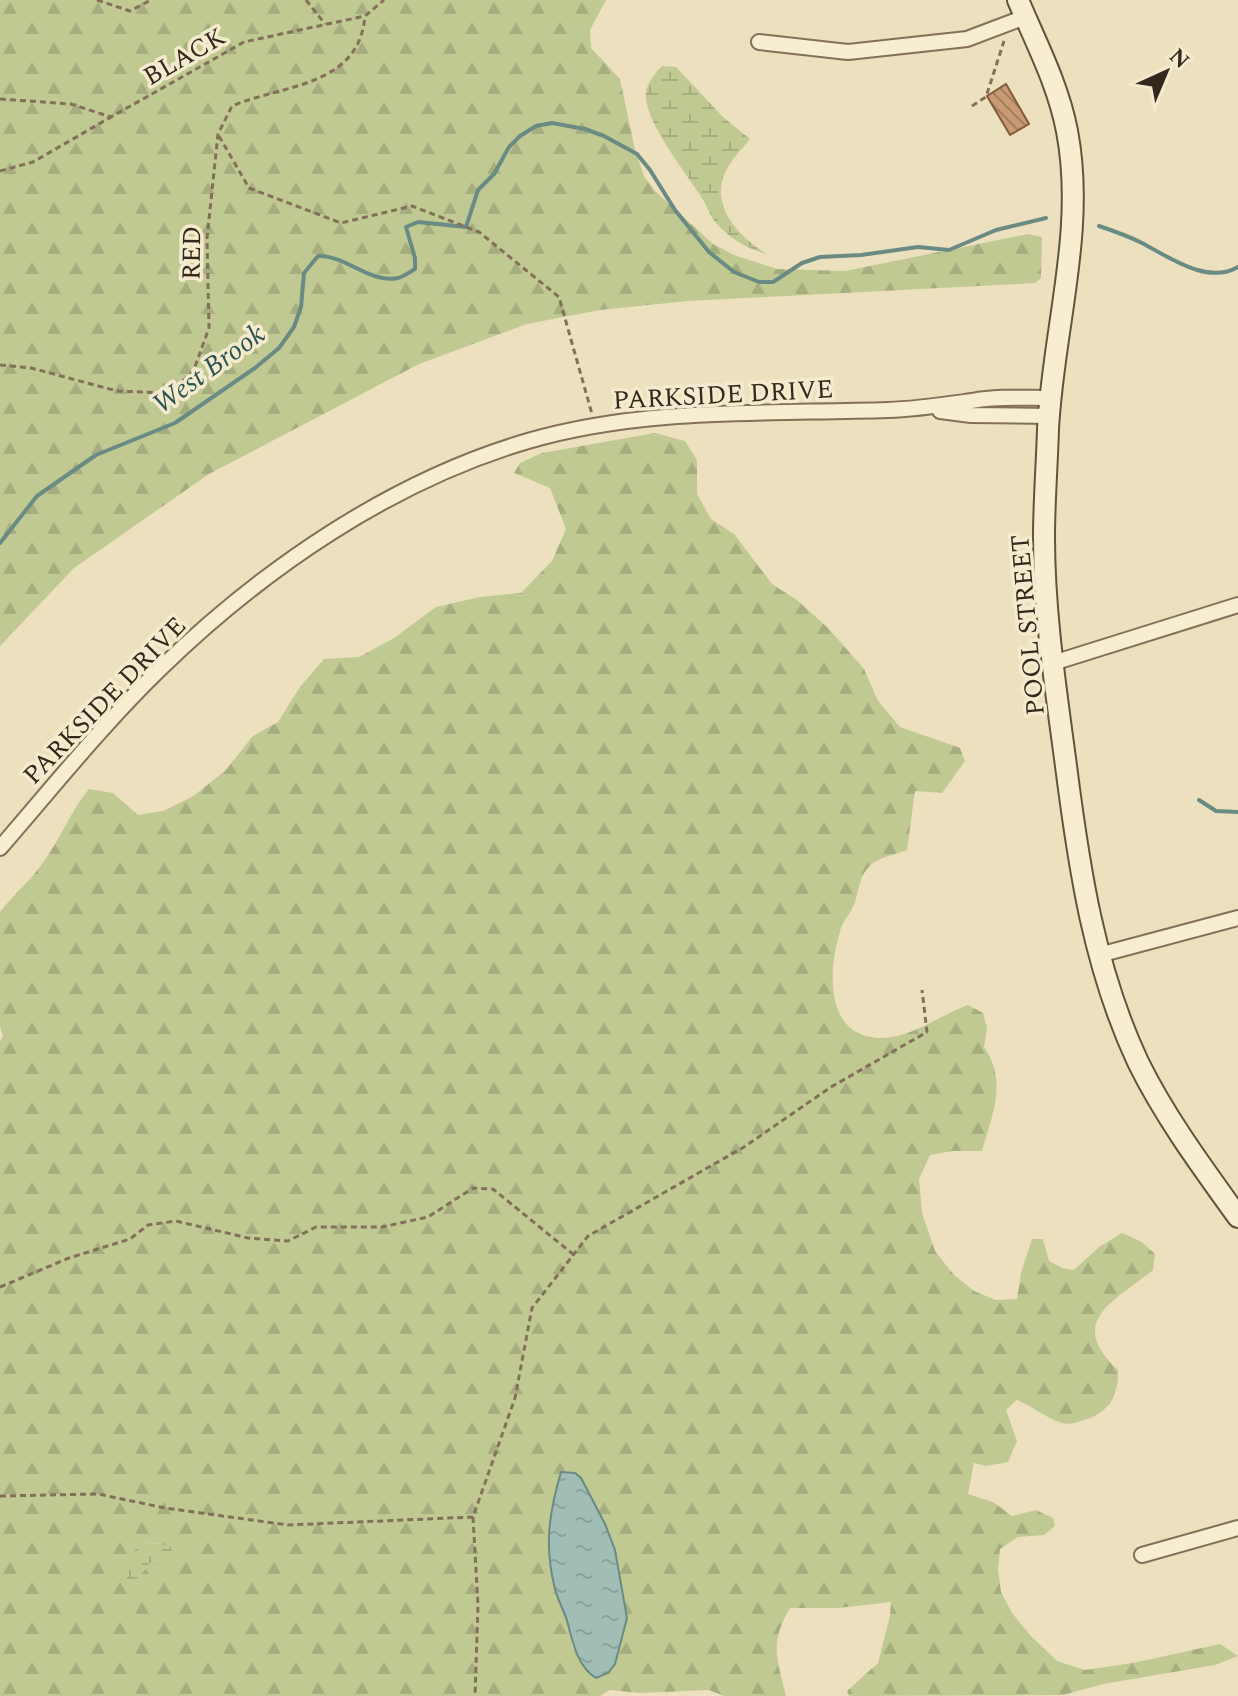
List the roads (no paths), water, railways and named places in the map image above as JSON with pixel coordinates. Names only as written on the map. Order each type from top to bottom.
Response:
[{"type":"main road","name":"POOL STREET","points":[[1021,9],[1052,76],[1072,162],[1072,220],[1050,407],[1044,538],[1053,663],[1081,877],[1099,955],[1114,1002],[1148,1082],[1183,1139],[1238,1217]]},
{"type":"street","points":[[759,42],[848,52],[967,39],[1021,9]]},
{"type":"street","name":"PARKSIDE DRIVE","points":[[0,848],[76,759],[162,667],[230,607],[292,561],[365,514],[433,477],[480,457],[529,441],[596,426],[692,415],[928,409],[971,415],[1050,407]]},
{"type":"street","points":[[1053,663],[1238,605]]},
{"type":"street","points":[[1099,955],[1238,918]]},
{"type":"street","points":[[1142,1555],[1238,1528]]},
{"type":"water","points":[[561,1472],[575,1473],[581,1478],[605,1524],[615,1550],[627,1618],[615,1664],[608,1673],[596,1678],[585,1668],[577,1654],[552,1573],[549,1530]]},
{"type":"waterway","name":"West Brook","points":[[0,543],[37,496],[96,455],[175,423],[279,348],[294,327],[301,307],[304,273],[318,256],[338,260],[388,279],[415,269],[406,227],[418,222],[466,227],[478,190],[494,174],[509,147],[536,126],[552,123],[585,129],[637,154],[675,210],[709,252],[734,272],[759,282],[773,282],[802,263],[820,257],[918,247],[949,250],[996,230],[1046,218]]},
{"type":"waterway","name":"West Brook","points":[[1099,226],[1201,271],[1226,272],[1238,267]]},
{"type":"waterway","points":[[1199,800],[1216,811],[1238,812]]}]
